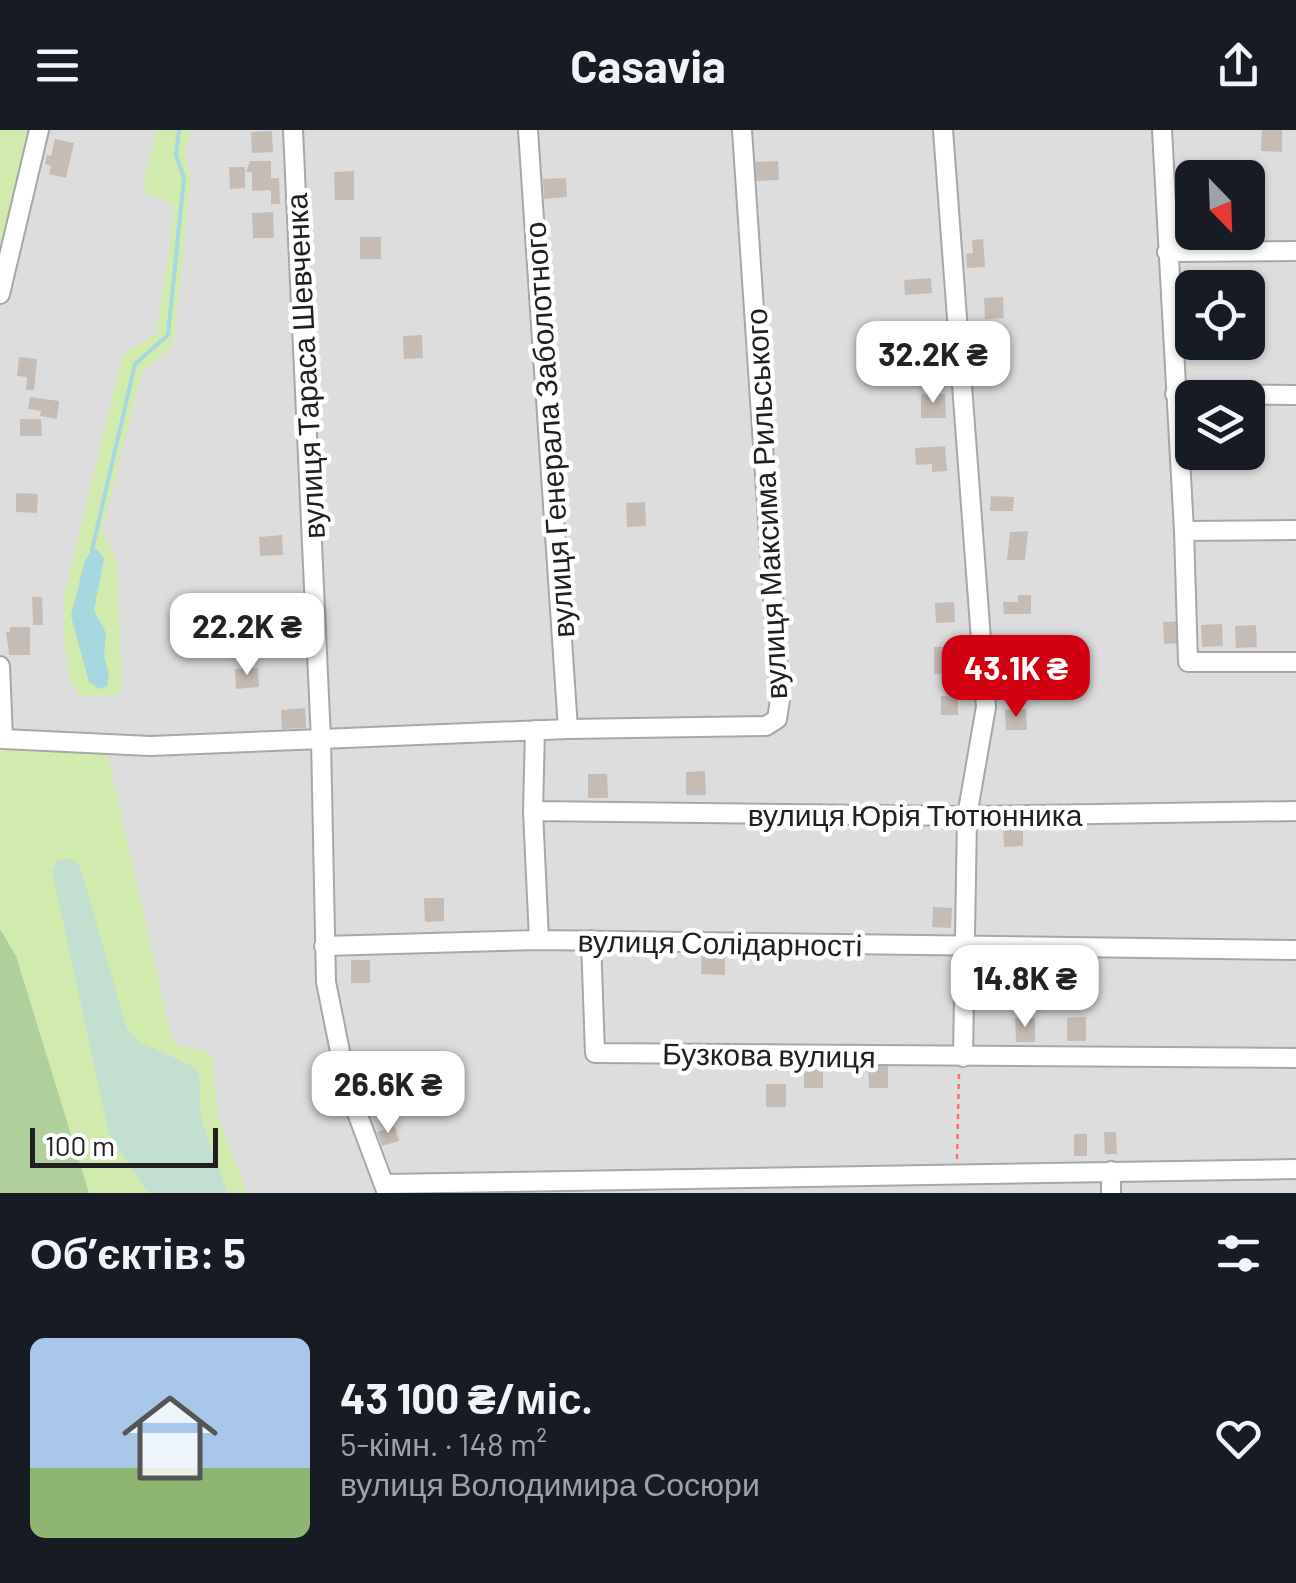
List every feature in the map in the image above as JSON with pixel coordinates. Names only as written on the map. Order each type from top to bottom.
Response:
[{"type":"street","points":[[0,294],[39,130]]},
{"type":"street","name":"вулиця Тараса Шевченка","points":[[293,130],[321,740],[328,1001],[342,1066],[386,1188]]},
{"type":"street","name":"вулиця Генерала Заболотного","points":[[528,130],[568,729]]},
{"type":"street","name":"вулиця Максима Рильського","points":[[0,666],[4,739],[150,746],[535,730],[766,726],[777,718],[780,700],[742,130]]},
{"type":"street","points":[[942,130],[986,706],[967,816],[964,1056]]},
{"type":"street","points":[[1162,130],[1175,394]]},
{"type":"street","points":[[1168,252],[1296,250]]},
{"type":"street","points":[[1265,395],[1296,395]]},
{"type":"street","points":[[1180,470],[1188,662],[1296,662]]},
{"type":"street","points":[[1184,531],[1296,530]]},
{"type":"street","points":[[535,730],[539,940]]},
{"type":"street","name":"вулиця Юрія Тютюнника","points":[[534,811],[967,816],[1296,811]]},
{"type":"street","name":"вулиця Солідарності","points":[[324,946],[591,940],[1296,950]]},
{"type":"street","name":"Бузкова вулиця","points":[[591,940],[595,1052],[1296,1058]]},
{"type":"street","points":[[386,1188],[958,1173],[1296,1169]]},
{"type":"street","points":[[1111,1171],[1111,1193]]},
{"type":"path","points":[[958,1173],[959,1065],[964,1056]]},
{"type":"shaded area","points":[[39,130],[1296,130],[1296,1193],[0,1193],[0,294]]},
{"type":"green space","points":[[0,130],[39,130],[0,294]]},
{"type":"green space","points":[[157,130],[191,130],[185,155],[191,179],[174,337],[169,350],[142,371],[102,530],[117,560],[122,691],[117,695],[80,696],[67,664],[64,596],[121,362],[128,350],[156,335],[174,216],[171,204],[148,194],[143,183]]},
{"type":"green space","points":[[0,741],[105,744],[171,1035],[177,1046],[207,1051],[213,1059],[218,1117],[247,1193],[89,1193],[16,956],[0,929]]},
{"type":"green space","points":[[69,858],[80,866],[127,1029],[138,1041],[196,1068],[199,1073],[201,1119],[228,1193],[148,1193],[109,1134],[52,871],[57,861]]},
{"type":"green space","points":[[0,929],[16,956],[89,1193],[0,1193]]},
{"type":"water","points":[[97,549],[104,559],[94,610],[106,633],[104,656],[109,675],[107,686],[100,689],[89,682],[71,616],[85,560]]},
{"type":"building","points":[[1262,130],[1282,130],[1282,152],[1261,151]]},
{"type":"building","points":[[272,131],[273,152],[252,153],[251,132]]},
{"type":"building","points":[[55,139],[74,143],[66,178],[49,174],[51,166],[45,164]]},
{"type":"building","points":[[250,161],[271,161],[271,178],[279,178],[280,204],[271,204],[271,190],[252,191],[252,172],[246,172]]},
{"type":"building","points":[[778,161],[779,180],[755,181],[754,162]]},
{"type":"building","points":[[229,167],[245,167],[245,188],[230,189]]},
{"type":"building","points":[[354,171],[354,200],[335,200],[334,172]]},
{"type":"building","points":[[566,178],[567,197],[544,199],[543,179]]},
{"type":"building","points":[[273,212],[274,238],[253,238],[252,213]]},
{"type":"building","points":[[360,237],[381,237],[381,259],[360,259]]},
{"type":"building","points":[[983,239],[985,267],[967,268],[966,254],[973,253],[972,240]]},
{"type":"building","points":[[931,278],[932,293],[905,295],[904,280]]},
{"type":"building","points":[[1003,297],[1004,318],[985,319],[984,298]]},
{"type":"building","points":[[422,335],[423,358],[404,359],[403,336]]},
{"type":"building","points":[[19,357],[37,359],[34,390],[26,390],[27,377],[17,376]]},
{"type":"building","points":[[1003,367],[1003,383],[974,384],[973,369]]},
{"type":"building","points":[[921,394],[945,394],[946,418],[921,418]]},
{"type":"building","points":[[30,397],[59,401],[57,419],[28,409]]},
{"type":"building","points":[[20,419],[41,419],[42,436],[20,436]]},
{"type":"building","points":[[945,446],[947,471],[932,472],[932,464],[916,465],[915,448]]},
{"type":"building","points":[[16,493],[38,494],[37,513],[16,512]]},
{"type":"building","points":[[991,496],[1014,497],[1013,511],[990,511]]},
{"type":"building","points":[[645,502],[646,526],[627,527],[626,503]]},
{"type":"building","points":[[1028,531],[1025,560],[1007,560],[1010,532]]},
{"type":"building","points":[[282,535],[283,555],[260,556],[259,537]]},
{"type":"building","points":[[1018,595],[1031,595],[1031,614],[1004,614],[1003,602],[1018,602]]},
{"type":"building","points":[[32,597],[42,597],[43,625],[33,625]]},
{"type":"building","points":[[954,602],[955,622],[936,623],[935,603]]},
{"type":"building","points":[[1184,621],[1185,643],[1164,644],[1163,622]]},
{"type":"building","points":[[1222,624],[1223,646],[1202,647],[1201,625]]},
{"type":"building","points":[[1256,625],[1257,647],[1236,648],[1235,626]]},
{"type":"building","points":[[10,627],[30,627],[30,655],[9,655],[6,632],[10,632]]},
{"type":"building","points":[[959,646],[959,673],[934,674],[934,647]]},
{"type":"building","points":[[1043,651],[1045,674],[1021,675],[1020,653]]},
{"type":"building","points":[[258,668],[259,687],[236,689],[235,669]]},
{"type":"building","points":[[941,696],[958,696],[958,715],[941,715]]},
{"type":"building","points":[[305,708],[306,728],[282,729],[281,710]]},
{"type":"building","points":[[1026,709],[1027,730],[1006,730],[1005,710]]},
{"type":"building","points":[[705,771],[706,795],[686,795],[686,772]]},
{"type":"building","points":[[588,774],[607,774],[608,798],[588,798]]},
{"type":"building","points":[[1003,823],[1023,823],[1023,846],[1004,847]]},
{"type":"building","points":[[424,898],[444,898],[444,921],[425,922]]},
{"type":"building","points":[[933,907],[952,908],[951,928],[932,927]]},
{"type":"building","points":[[702,955],[725,955],[725,975],[701,974]]},
{"type":"building","points":[[351,960],[370,960],[370,983],[351,983]]},
{"type":"building","points":[[1086,1017],[1086,1041],[1067,1041],[1067,1018]]},
{"type":"building","points":[[1015,1018],[1035,1018],[1035,1042],[1016,1042]]},
{"type":"building","points":[[888,1064],[888,1088],[869,1088],[868,1065]]},
{"type":"building","points":[[804,1065],[823,1065],[823,1088],[804,1088]]},
{"type":"building","points":[[766,1084],[786,1084],[786,1107],[766,1107]]},
{"type":"building","points":[[395,1126],[399,1141],[382,1146],[377,1132]]},
{"type":"building","points":[[1104,1132],[1116,1132],[1117,1154],[1105,1154]]},
{"type":"building","points":[[1074,1134],[1087,1134],[1087,1156],[1074,1156]]},
{"type":"waterway","points":[[92,550],[135,364],[168,335],[184,178],[176,155],[179,130]]}]
